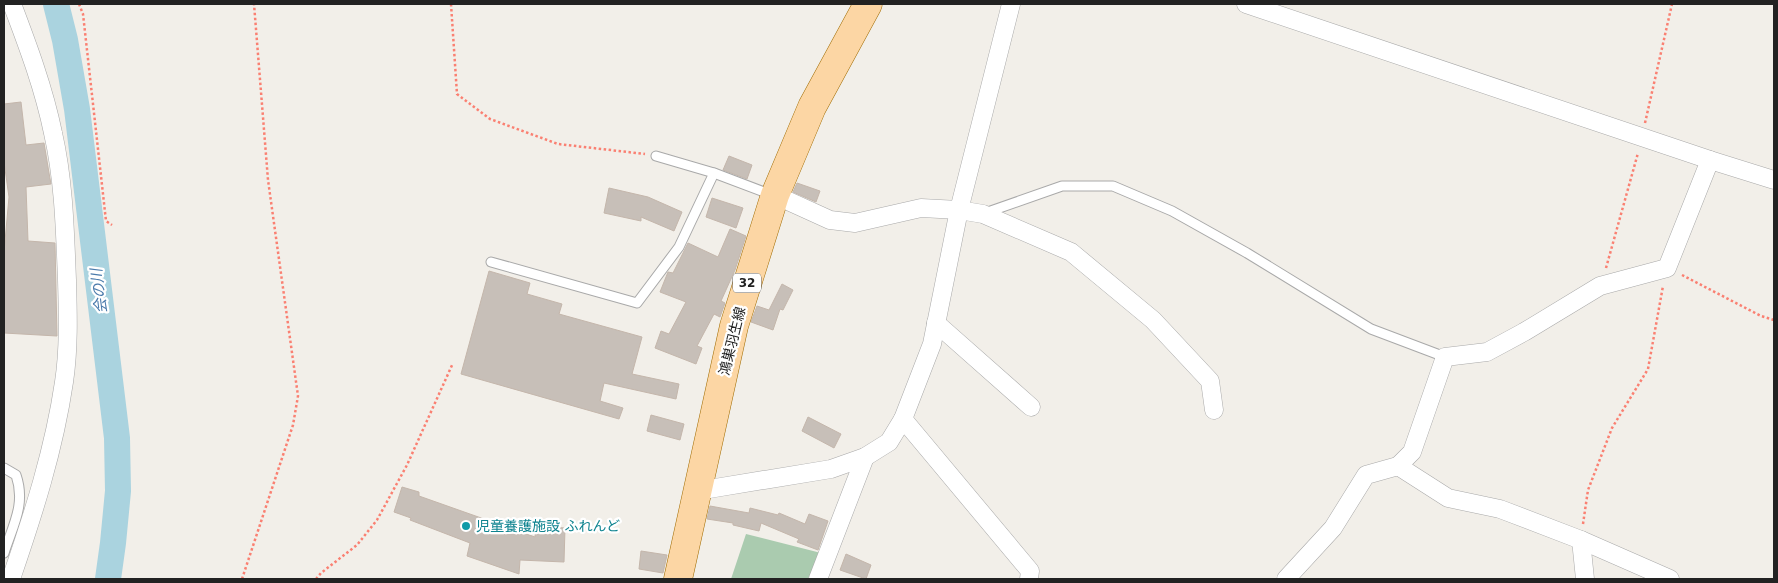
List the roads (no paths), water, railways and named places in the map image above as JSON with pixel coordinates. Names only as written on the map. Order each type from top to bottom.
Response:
[{"type":"main road","name":"鴻巣羽生線","points":[[678,579],[734,326],[775,196],[812,107],[868,4]]},
{"type":"street","points":[[11,579],[38,497],[57,421],[64,380],[68,326],[62,194],[54,134],[33,58],[12,4]]},
{"type":"street","points":[[698,488],[709,489],[831,469],[865,457],[889,442],[903,419],[932,344],[959,210],[1011,4]]},
{"type":"street","points":[[1246,4],[1774,180]]},
{"type":"street","points":[[1286,579],[1333,528],[1366,475],[1398,466],[1412,452],[1445,357],[1487,352],[1600,286],[1667,268],[1710,160]]},
{"type":"street","points":[[775,196],[830,220],[855,223],[921,208],[959,210],[983,214],[1071,252],[1153,320],[1210,381],[1214,410]]},
{"type":"street","points":[[936,323],[1031,407]]},
{"type":"street","points":[[903,419],[1030,571],[1028,579]]},
{"type":"street","points":[[818,579],[865,457]]},
{"type":"street","points":[[1398,466],[1448,498],[1500,509],[1581,540],[1670,579]]},
{"type":"street","points":[[1581,540],[1585,579]]},
{"type":"lane","points":[[656,156],[714,173],[775,196]]},
{"type":"lane","points":[[492,262],[637,303],[679,247],[714,173]]},
{"type":"lane","points":[[983,214],[1062,186],[1113,186],[1172,211],[1247,253],[1371,329],[1445,357]]},
{"type":"lane","points":[[4,468],[16,475],[20,487],[20,503],[4,553]]},
{"type":"waterway","name":"会の川","points":[[56,4],[65,40],[77,109],[117,438],[118,491],[108,579]]},
{"type":"place","name":"児童養護施設 ふれんど","points":[[466,526]]}]
